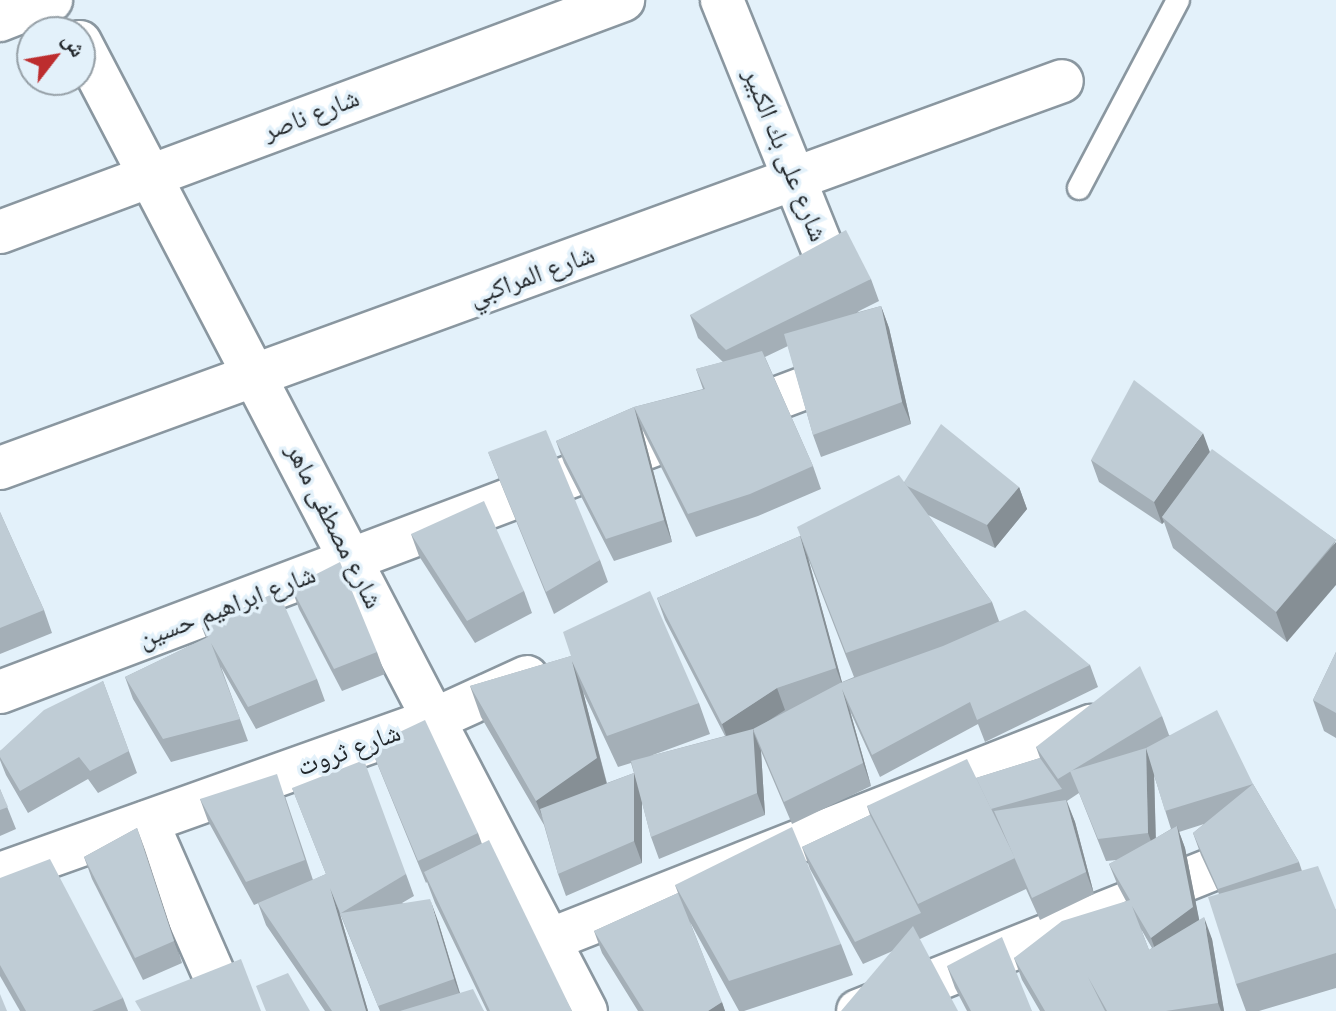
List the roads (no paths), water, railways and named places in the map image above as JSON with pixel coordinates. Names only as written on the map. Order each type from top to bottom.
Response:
[{"type":"street","points":[[0,20],[51,0]]},
{"type":"street","name":"شارع ناصر","points":[[0,232],[623,0]]},
{"type":"street","name":"شارع على بك الكبير","points":[[722,0],[847,310]]},
{"type":"street","name":"شارع مصطفى ماهر","points":[[96,72],[586,1011]]},
{"type":"street","name":"شارع المراكبي","points":[[0,468],[1062,81]]},
{"type":"street","name":"شارع ابراهيم حسين","points":[[0,692],[831,378],[848,358],[855,333],[847,310]]},
{"type":"street","name":"شارع ثروت","points":[[0,874],[435,719],[563,661]]},
{"type":"street","points":[[549,940],[1092,725]]},
{"type":"street","points":[[147,822],[230,1011]]},
{"type":"street","points":[[858,1011],[1284,841]]},
{"type":"lane","points":[[1079,188],[1178,0]]}]
